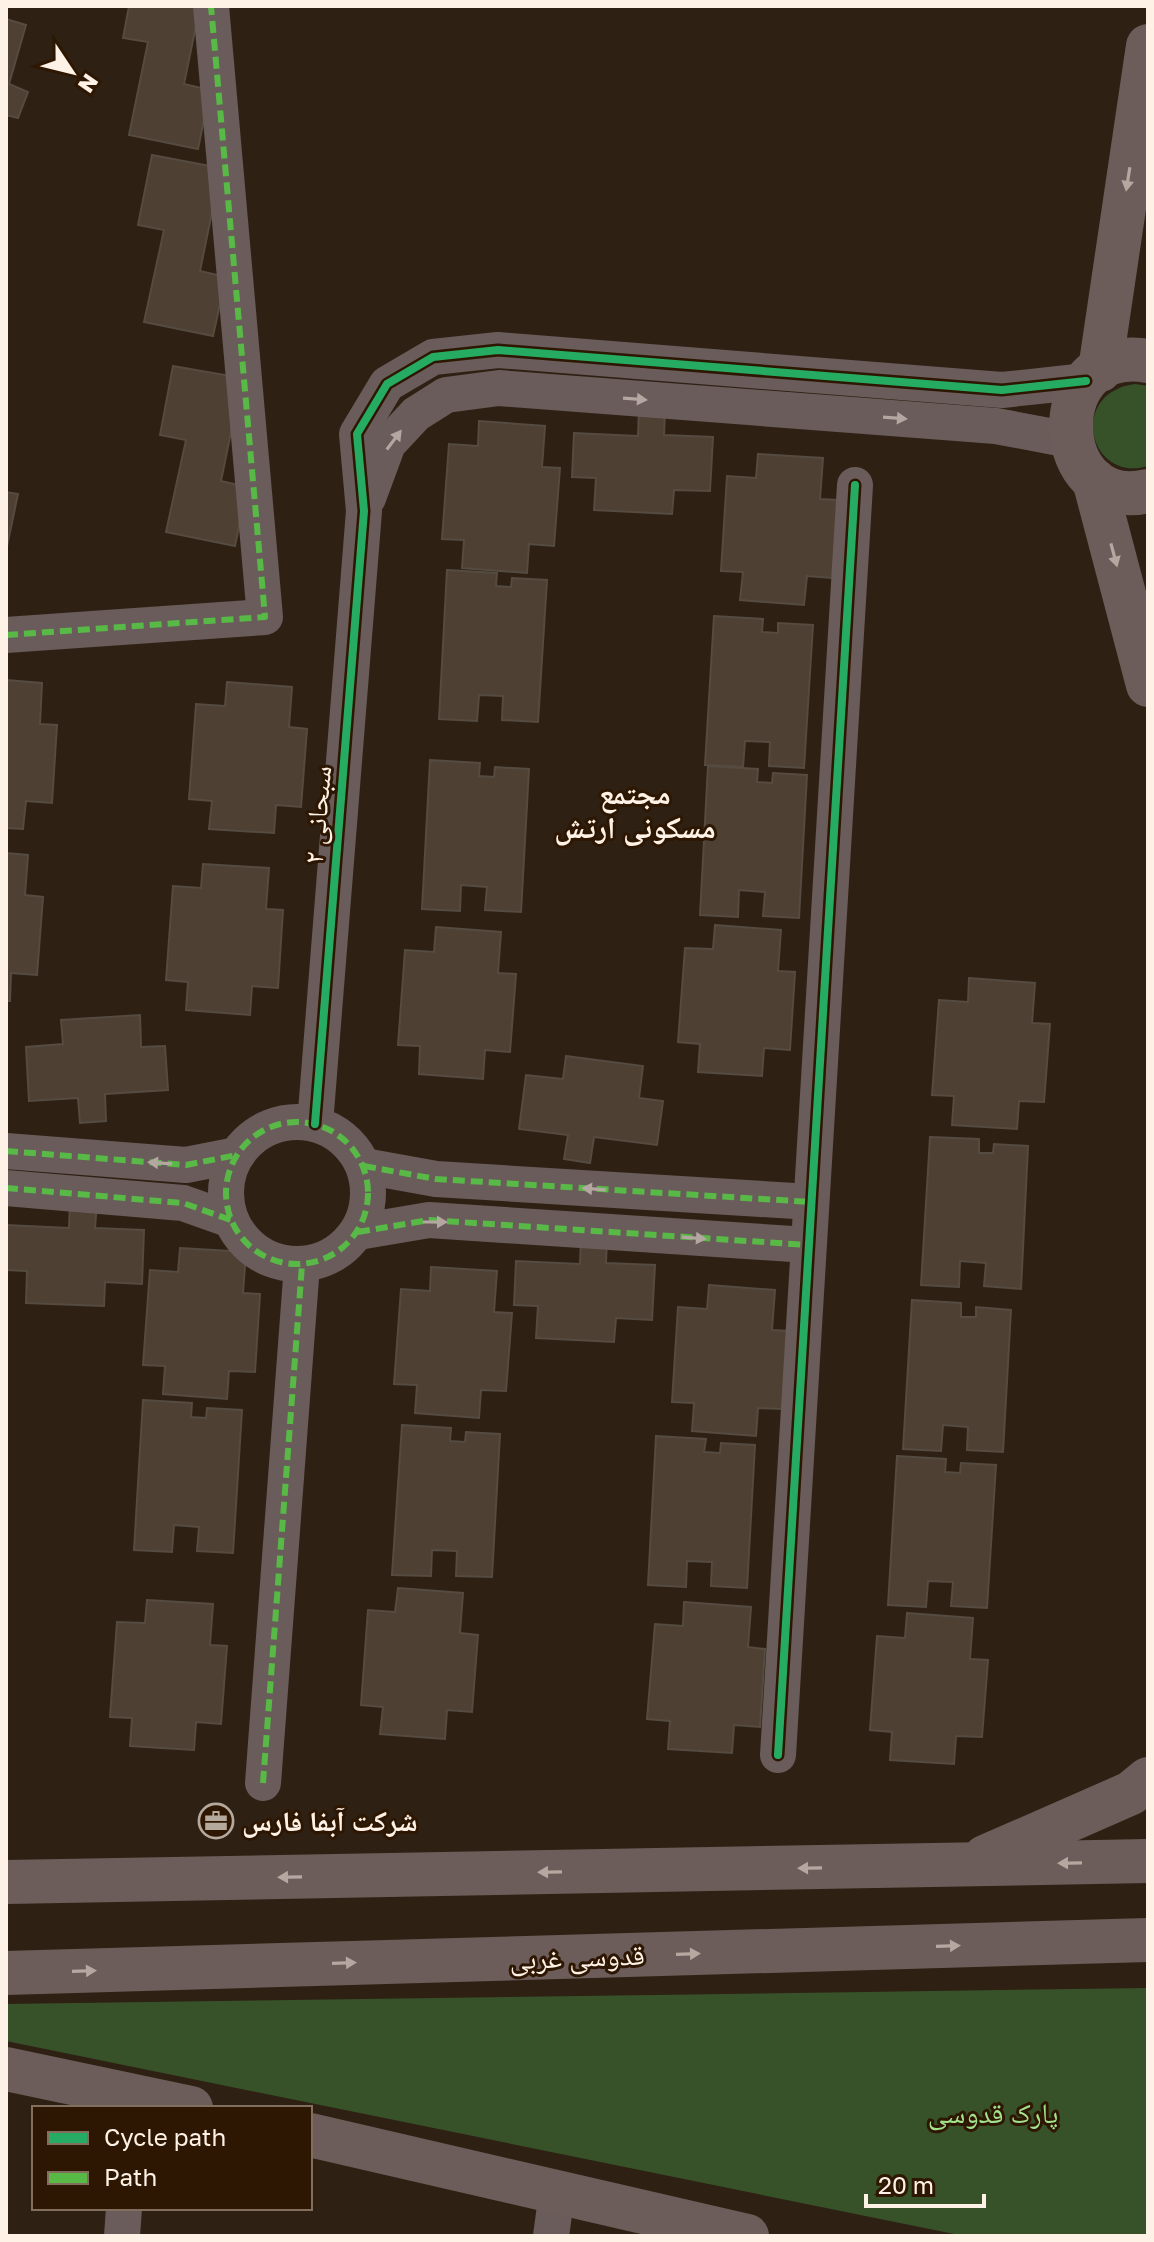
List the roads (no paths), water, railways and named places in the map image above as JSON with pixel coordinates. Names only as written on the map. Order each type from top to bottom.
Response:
[{"type":"main road","points":[[1093,376],[1148,46]]},
{"type":"main road","points":[[1148,361],[1115,362],[1093,376],[1075,399],[1069,418],[1070,440],[1079,462],[1094,480],[1115,490],[1148,491]]},
{"type":"main road","points":[[1094,480],[1148,685]]},
{"type":"main road","points":[[965,1865],[1131,1793],[1148,1779]]},
{"type":"main road","points":[[6,1882],[1148,1861]]},
{"type":"main road","name":"قدوسی غربی","points":[[6,1973],[1148,1940]]},
{"type":"main road","points":[[6,2069],[132,2101],[174,2106]]},
{"type":"main road","points":[[312,2135],[747,2236]]},
{"type":"street","points":[[6,635],[265,617],[211,6]]},
{"type":"street","points":[[364,511],[357,434],[387,384],[433,357],[498,350],[1002,390],[1093,376]]},
{"type":"street","points":[[578,395],[581,357]]},
{"type":"street","points":[[364,511],[388,444],[416,414],[446,395],[499,388],[996,426],[1070,440]]},
{"type":"street","points":[[778,1755],[855,485]]},
{"type":"street","name":"سبحانی ۲","points":[[315,1124],[364,511]]},
{"type":"street","points":[[293,1121],[315,1124],[336,1133],[353,1147],[364,1166],[369,1189],[367,1211],[358,1232],[333,1254],[302,1265],[279,1263],[259,1254],[242,1240],[231,1220],[225,1198],[227,1176],[237,1155],[251,1138],[271,1126],[293,1121]]},
{"type":"street","points":[[6,1151],[186,1165],[237,1155]]},
{"type":"street","points":[[364,1166],[436,1179],[811,1202]]},
{"type":"street","points":[[6,1188],[183,1203],[231,1220]]},
{"type":"street","points":[[358,1232],[429,1220],[808,1245]]},
{"type":"street","points":[[263,1783],[302,1265]]},
{"type":"street","points":[[551,2236],[557,2192]]},
{"type":"street","points":[[122,2236],[124,2210]]},
{"type":"place","name":"شرکت آبفا فارس","points":[[216,1821]]},
{"type":"district","name":"مجتمع مسکونی ارتش","points":[[635,811]]},
{"type":"park label","name":"پارک قدوسی","points":[[993,2113]]}]
